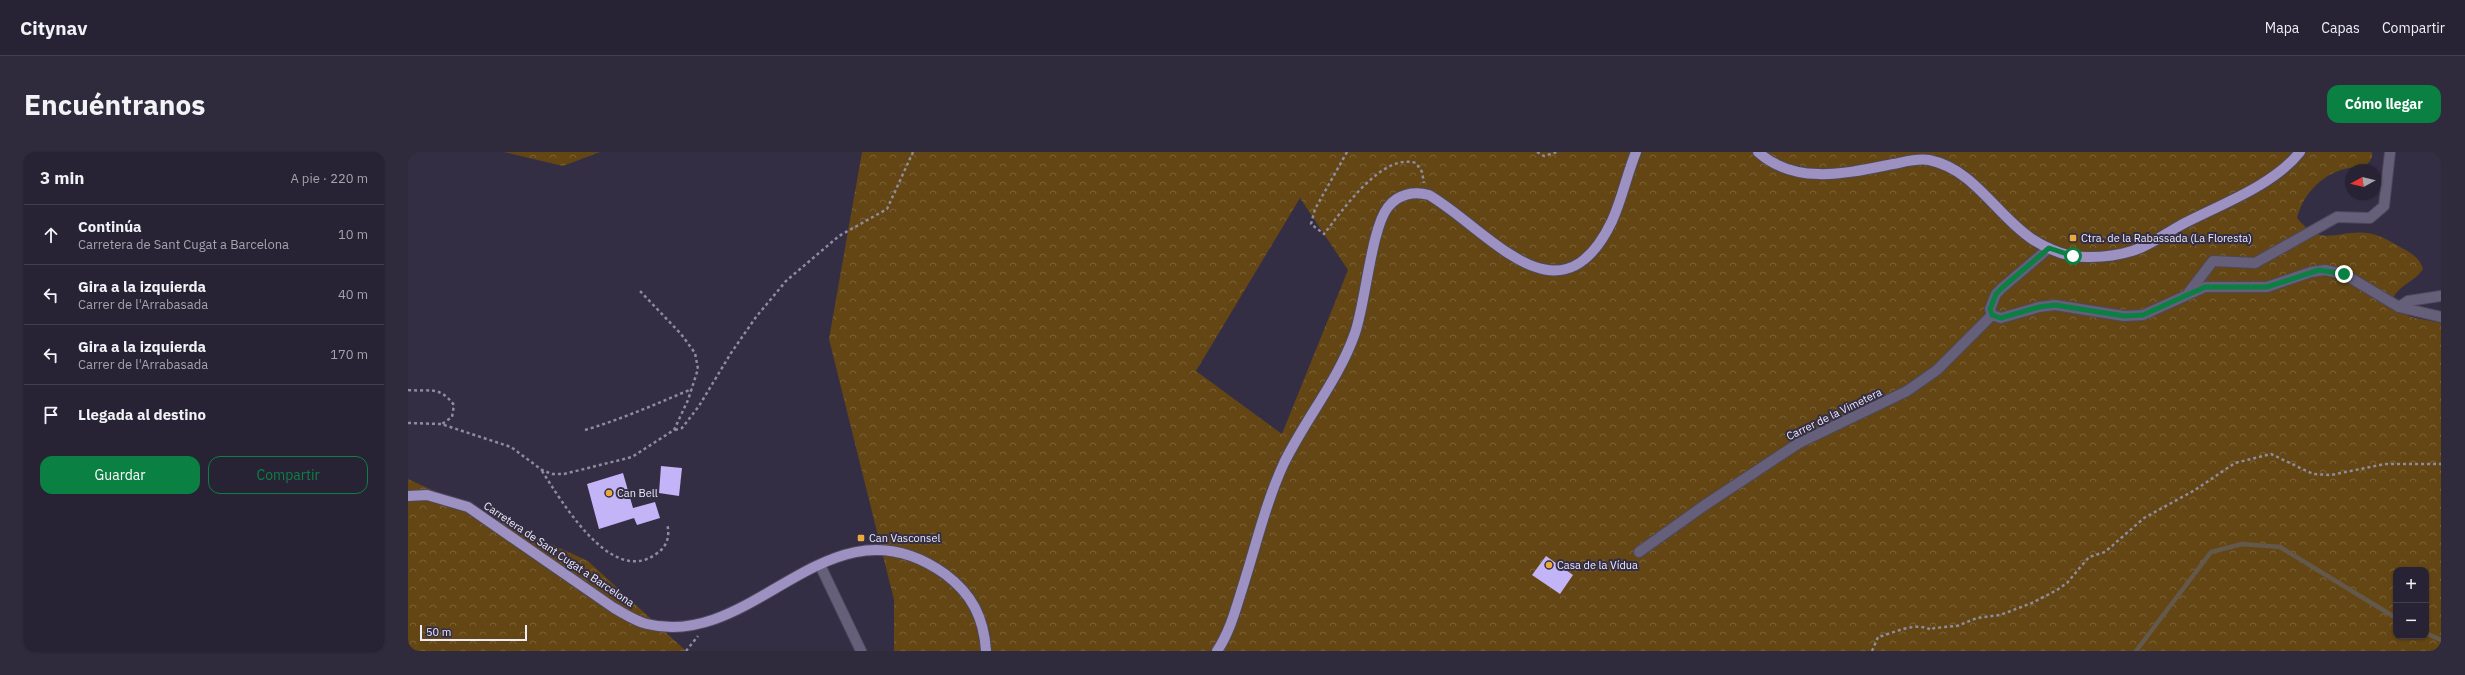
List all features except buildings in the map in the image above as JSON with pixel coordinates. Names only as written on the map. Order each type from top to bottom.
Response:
[{"type":"main road","points":[[1217,651],[1232,621],[1269,500],[1284,463],[1349,350],[1360,318],[1384,214],[1394,201],[1403,195],[1421,193],[1444,205],[1518,260],[1543,269],[1560,270],[1585,260],[1597,247],[1612,221],[1636,152]]},
{"type":"main road","points":[[1758,152],[1790,170],[1819,175],[1862,170],[1921,159],[1944,164],[1970,180],[2009,219],[2031,238],[2049,248],[2073,256],[2087,257],[2134,250],[2275,176],[2300,152]]},
{"type":"main road","name":"Carretera de Sant Cugat a Barcelona","points":[[408,496],[427,495],[468,507],[595,595],[634,619],[648,624],[680,626],[718,618],[820,565],[851,552],[872,549],[904,554],[936,568],[964,590],[971,600],[982,624],[986,651]]},
{"type":"street","points":[[2190,292],[2213,261],[2255,263],[2337,217],[2370,218],[2384,206],[2390,152]]},
{"type":"street","points":[[2049,248],[1996,294],[1990,309],[1992,315],[2001,318],[2039,307],[2055,305],[2124,316],[2143,315],[2159,309],[2190,292],[2215,286],[2267,287],[2311,272],[2331,270],[2349,276],[2399,307],[2441,317]]},
{"type":"street","points":[[2399,307],[2408,301],[2441,296]]},
{"type":"street","name":"Carrer de la Vimetera","points":[[1639,552],[1705,505],[1799,443],[1907,391],[1937,370],[1992,315]]},
{"type":"street","points":[[820,565],[861,651]]},
{"type":"path","points":[[542,470],[564,474],[632,458],[674,430],[682,428],[699,406],[735,347],[786,281],[840,236],[887,209],[914,152]]},
{"type":"path","points":[[1347,152],[1315,209],[1311,224],[1324,234],[1362,186],[1393,162],[1411,161],[1418,165],[1425,181],[1421,193]]},
{"type":"path","points":[[1537,152],[1544,156],[1557,152]]},
{"type":"path","points":[[640,291],[681,334],[694,353],[698,369],[693,389],[674,430]]},
{"type":"path","points":[[408,390],[432,389],[448,396],[454,405],[452,417],[441,424]]},
{"type":"path","points":[[585,430],[636,414],[665,399],[693,389]]},
{"type":"path","points":[[408,423],[441,424],[511,447],[542,470],[586,532],[611,553],[627,561],[642,560],[656,554],[670,535],[667,523]]},
{"type":"path","points":[[1872,651],[1878,637],[1924,626],[1931,630],[1934,628],[1957,626],[1977,618],[2000,615],[2032,603],[2067,583],[2089,557],[2105,552],[2144,518],[2195,490],[2236,463],[2271,454],[2313,474],[2331,475],[2385,464],[2441,464]]},
{"type":"green space","points":[[504,152],[600,152],[563,166]]},
{"type":"green space","points":[[862,152],[2372,152],[2372,158],[2367,164],[2345,164],[2345,169],[2322,180],[2306,197],[2297,218],[2314,233],[2330,236],[2357,232],[2368,233],[2390,241],[2412,254],[2423,269],[2395,295],[2393,307],[2411,317],[2441,323],[2441,651],[894,651],[894,600],[829,339]],"holes":[[[1300,198],[1348,270],[1282,434],[1196,371]]]},
{"type":"green space","points":[[408,479],[588,561],[686,651],[408,651]]},
{"type":"waterway","points":[[2136,651],[2211,552],[2242,544],[2280,547],[2393,616]]},
{"type":"waterway","points":[[2429,634],[2441,640]]},
{"type":"place","name":"Ctra. de la Rabassada (La Floresta)","points":[[2073,238]]},
{"type":"place","name":"Can Bell","points":[[609,493]]},
{"type":"place","name":"Can Vasconsel","points":[[861,538]]},
{"type":"place","name":"Casa de la Vídua","points":[[1549,565]]},
{"type":"route","points":[[2073,256],[2049,248],[1996,294],[1990,309],[1992,315],[2001,318],[2046,305],[2083,308],[2124,316],[2143,315],[2159,309],[2190,292],[2205,287],[2267,287],[2319,270],[2331,270],[2344,274]]}]
